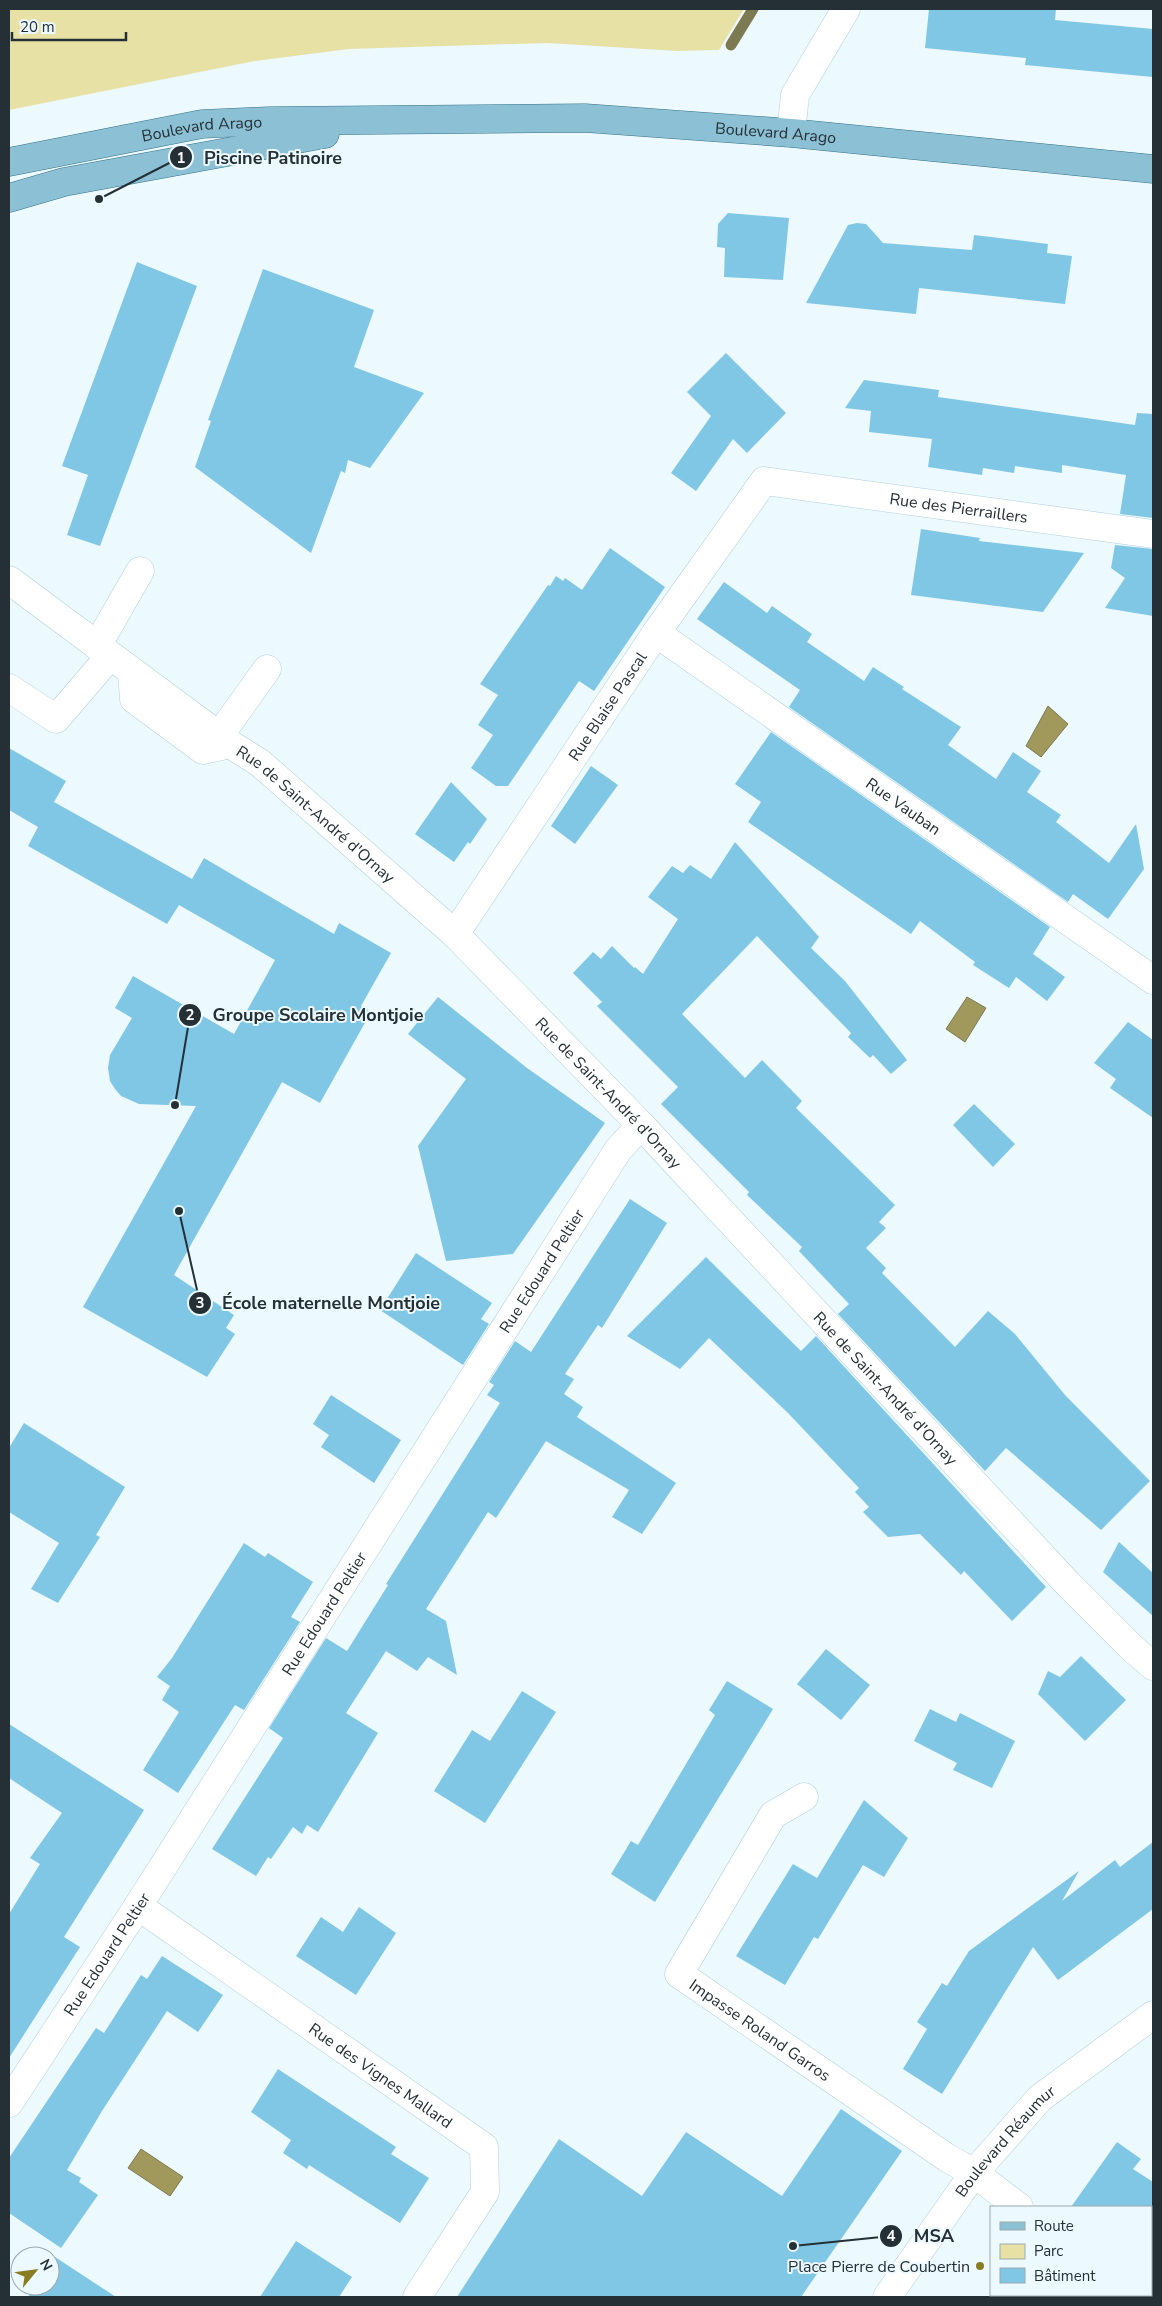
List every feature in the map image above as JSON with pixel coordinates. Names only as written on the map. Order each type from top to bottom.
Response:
[{"type":"main road","name":"Boulevard Arago","points":[[9,162],[202,124],[269,121],[585,118],[791,133],[1153,169]]},
{"type":"main road","name":"Boulevard Arago","points":[[9,198],[64,182],[398,120]]},
{"type":"street","points":[[791,133],[795,96],[846,9]]},
{"type":"street","name":"Rue des Pierraillers","points":[[764,481],[1153,534]]},
{"type":"street","name":"Rue Blaise Pascal","points":[[456,934],[656,633],[764,481]]},
{"type":"street","points":[[9,688],[56,719],[103,651],[140,571]]},
{"type":"street","points":[[9,580],[132,672],[134,699],[203,750],[225,740],[267,669]]},
{"type":"street","name":"Rue Vauban","points":[[656,633],[1153,980]]},
{"type":"street","name":"Rue de Saint-André d'Ornay","points":[[225,740],[260,762],[456,934],[641,1125],[1062,1577],[1132,1648],[1153,1666]]},
{"type":"street","name":"Rue Edouard Peltier","points":[[9,2103],[138,1906],[618,1150],[641,1125]]},
{"type":"street","name":"Impasse Roland Garros","points":[[804,1797],[773,1815],[679,1974],[946,2157],[974,2173]]},
{"type":"street","name":"Rue des Vignes Mallard","points":[[138,1906],[484,2147],[484,2192],[417,2297]]},
{"type":"street","name":"Boulevard Réaumur","points":[[888,2297],[974,2173],[1040,2098],[1153,2015]]},
{"type":"street","points":[[974,2173],[1018,2206]]},
{"type":"green space","points":[[9,9],[744,9],[719,50],[677,51],[547,43],[349,49],[255,61],[9,110]]},
{"type":"shaded area","points":[[1048,706],[1068,724],[1041,757],[1026,746]]},
{"type":"shaded area","points":[[967,997],[986,1008],[965,1042],[946,1029]]},
{"type":"shaded area","points":[[141,2149],[183,2177],[170,2196],[128,2168]]},
{"type":"building","points":[[929,9],[1056,9],[1055,20],[1153,29],[1153,77],[1025,65],[1026,58],[925,48]]},
{"type":"building","points":[[728,213],[789,218],[783,280],[724,277],[725,248],[717,247],[718,224]]},
{"type":"building","points":[[866,224],[883,243],[972,250],[974,235],[1048,244],[1047,253],[1072,256],[1065,304],[919,288],[916,314],[806,303],[848,225]]},
{"type":"building","points":[[137,262],[197,286],[100,546],[67,535],[88,475],[62,466]]},
{"type":"building","points":[[263,269],[374,310],[354,367],[424,393],[370,468],[348,460],[345,473],[341,471],[311,553],[195,467],[211,421],[208,420]]},
{"type":"building","points":[[726,353],[786,413],[747,453],[733,439],[696,491],[671,473],[711,416],[687,392]]},
{"type":"building","points":[[864,380],[939,390],[938,397],[1135,425],[1137,413],[1153,414],[1153,518],[1120,514],[1126,475],[1062,465],[1062,473],[1015,466],[1014,473],[983,468],[982,475],[928,467],[932,439],[869,432],[871,411],[845,408]]},
{"type":"building","points":[[921,529],[980,538],[979,541],[1084,553],[1043,612],[911,595]]},
{"type":"building","points":[[1115,545],[1153,549],[1153,616],[1105,608],[1125,578],[1111,568]]},
{"type":"building","points":[[610,548],[665,587],[594,691],[579,681],[508,786],[496,786],[471,768],[493,735],[478,725],[498,695],[480,684],[556,576],[563,581],[565,578],[582,590]]},
{"type":"building","points":[[724,582],[767,613],[772,606],[812,634],[807,642],[864,681],[873,667],[904,687],[902,689],[961,727],[948,745],[996,779],[1013,752],[1041,771],[1027,792],[1061,815],[1056,822],[1109,863],[1136,824],[1144,869],[1108,919],[1073,894],[1068,902],[789,707],[800,690],[697,619]]},
{"type":"building","points":[[771,732],[1050,927],[1033,954],[1065,977],[1047,1001],[1016,977],[1009,988],[973,965],[975,962],[920,921],[911,934],[748,822],[761,802],[735,784]]},
{"type":"building","points":[[9,748],[66,781],[54,802],[192,879],[204,858],[334,934],[339,923],[391,953],[361,1006],[371,1012],[320,1103],[282,1082],[174,1275],[234,1315],[226,1328],[235,1334],[207,1377],[83,1307],[196,1106],[139,1104],[121,1096],[115,1089],[110,1081],[108,1068],[110,1055],[132,1018],[115,1008],[133,976],[234,1034],[275,960],[179,905],[167,924],[28,846],[38,827],[9,810]]},
{"type":"building","points":[[591,766],[618,785],[575,844],[551,826]]},
{"type":"building","points":[[451,782],[487,819],[470,844],[468,842],[454,862],[415,834]]},
{"type":"building","points":[[735,842],[819,937],[811,948],[845,981],[907,1060],[891,1074],[873,1055],[870,1058],[848,1037],[851,1033],[757,936],[682,1014],[745,1078],[762,1060],[802,1101],[796,1108],[895,1205],[879,1222],[886,1228],[866,1248],[886,1268],[882,1273],[955,1347],[988,1311],[1015,1334],[1065,1395],[1150,1481],[1101,1530],[1006,1448],[985,1471],[838,1314],[849,1304],[799,1251],[802,1247],[747,1195],[749,1192],[661,1104],[678,1087],[597,1006],[602,1002],[573,973],[593,952],[601,959],[612,946],[634,968],[643,974],[678,919],[648,897],[672,866],[683,873],[690,865],[711,879]]},
{"type":"building","points":[[438,997],[527,1068],[605,1123],[513,1254],[446,1261],[418,1146],[466,1079],[408,1034]]},
{"type":"building","points":[[1128,1022],[1153,1040],[1153,1118],[1110,1088],[1116,1079],[1094,1063]]},
{"type":"building","points":[[974,1104],[1015,1144],[993,1167],[953,1125]]},
{"type":"building","points":[[630,1199],[667,1223],[602,1328],[598,1325],[565,1374],[574,1379],[564,1394],[583,1407],[577,1417],[676,1483],[642,1534],[612,1517],[629,1490],[546,1441],[496,1518],[488,1512],[426,1609],[446,1621],[457,1675],[428,1657],[417,1671],[386,1651],[346,1713],[378,1733],[318,1832],[307,1825],[302,1834],[293,1827],[271,1859],[268,1857],[256,1876],[212,1849],[283,1738],[269,1728],[326,1638],[347,1651],[388,1585],[386,1584],[500,1403],[487,1395],[494,1385],[489,1382],[515,1341],[531,1352]]},
{"type":"building","points":[[416,1253],[492,1303],[481,1319],[489,1324],[463,1365],[380,1310]]},
{"type":"building","points":[[706,1257],[801,1351],[816,1336],[1046,1587],[1012,1621],[964,1571],[961,1575],[920,1534],[888,1537],[863,1512],[869,1507],[855,1492],[859,1488],[788,1413],[709,1338],[680,1369],[627,1336]]},
{"type":"building","points":[[331,1395],[401,1440],[374,1483],[321,1447],[329,1435],[313,1424]]},
{"type":"building","points":[[24,1423],[125,1487],[96,1535],[100,1537],[58,1603],[31,1589],[59,1543],[9,1512],[9,1448]]},
{"type":"building","points":[[1119,1542],[1153,1573],[1153,1616],[1103,1572]]},
{"type":"building","points":[[244,1543],[265,1557],[268,1553],[313,1582],[291,1617],[300,1622],[244,1710],[235,1705],[178,1793],[143,1770],[179,1712],[162,1700],[170,1686],[157,1677],[172,1658]]},
{"type":"building","points":[[826,1649],[870,1685],[841,1720],[797,1684]]},
{"type":"building","points":[[1081,1656],[1126,1700],[1085,1741],[1038,1694],[1048,1671],[1060,1677]]},
{"type":"building","points":[[727,1681],[773,1709],[655,1902],[611,1874],[631,1841],[638,1845],[715,1715],[709,1710]]},
{"type":"building","points":[[522,1691],[556,1712],[485,1823],[434,1791],[472,1730],[490,1741]]},
{"type":"building","points":[[930,1709],[956,1722],[960,1713],[1015,1741],[992,1788],[953,1770],[957,1763],[914,1741]]},
{"type":"building","points":[[9,1724],[144,1810],[64,1937],[80,1947],[9,2058],[9,1914],[40,1864],[30,1858],[62,1813],[9,1778]]},
{"type":"building","points":[[864,1800],[908,1838],[884,1877],[863,1865],[818,1939],[814,1937],[785,1985],[736,1956],[793,1864],[817,1878]]},
{"type":"building","points":[[1153,1842],[1153,1909],[1058,1980],[1033,1947],[942,2094],[903,2069],[927,2029],[917,2022],[942,1983],[947,1986],[969,1951],[1079,1871],[1062,1901],[1115,1860],[1120,1867]]},
{"type":"building","points":[[359,1907],[396,1933],[356,1995],[296,1956],[321,1917],[343,1932]]},
{"type":"building","points":[[162,1956],[223,1995],[198,2032],[167,2011],[102,2111],[67,2170],[81,2178],[79,2182],[98,2195],[61,2248],[9,2213],[9,2158],[96,2028],[104,2033],[141,1975],[147,1979]]},
{"type":"building","points":[[278,2069],[396,2147],[391,2154],[429,2178],[400,2223],[309,2165],[307,2169],[283,2153],[291,2140],[251,2112]]},
{"type":"building","points":[[841,2109],[902,2151],[801,2297],[457,2297],[559,2139],[642,2196],[686,2132],[782,2196]]},
{"type":"building","points":[[1117,2142],[1141,2159],[1133,2169],[1153,2182],[1153,2207],[1072,2206]]},
{"type":"building","points":[[296,2241],[352,2277],[339,2297],[260,2297]]},
{"type":"building","points":[[60,2260],[116,2297],[28,2297],[60,2296]]},
{"type":"waterway","points":[[731,45],[753,9]]},
{"type":"place","name":"Piscine Patinoire","points":[[99,199]]},
{"type":"place","name":"Groupe Scolaire Montjoie","points":[[175,1105]]},
{"type":"place","name":"École maternelle Montjoie","points":[[179,1211]]},
{"type":"place","name":"MSA","points":[[793,2246]]},
{"type":"place","name":"Place Pierre de Coubertin","points":[[980,2266]]}]
